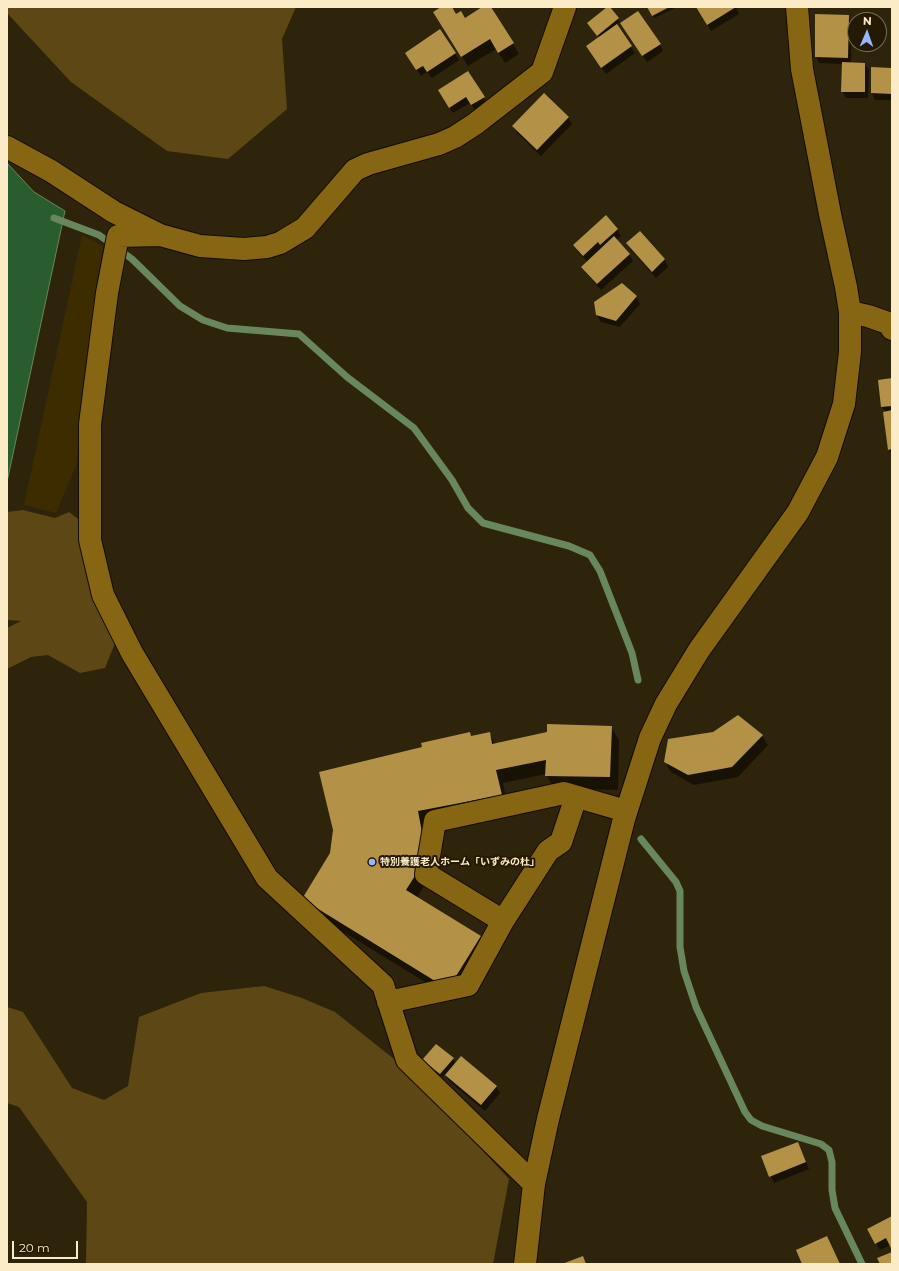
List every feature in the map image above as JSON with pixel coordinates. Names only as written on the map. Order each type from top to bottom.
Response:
[{"type":"street","points":[[7,147],[51,172],[114,212],[160,235],[200,246],[244,249],[267,247],[280,243],[305,228],[355,170],[368,164],[439,144],[455,137],[476,124],[542,72],[565,7]]},
{"type":"street","points":[[525,1264],[534,1184],[548,1119],[626,811],[650,738],[666,704],[698,650],[798,512],[827,457],[844,404],[850,352],[850,312],[802,69],[797,7]]},
{"type":"street","points":[[160,235],[118,236],[107,292],[90,424],[90,540],[103,595],[132,653],[266,878],[383,985],[407,1060],[534,1184]]},
{"type":"street","points":[[850,312],[868,316],[888,324],[892,329]]},
{"type":"street","points":[[503,921],[426,874],[435,821],[564,793],[626,811]]},
{"type":"street","points":[[388,1002],[468,985],[503,921],[548,851],[561,842],[576,797]]},
{"type":"shaded area","points":[[7,7],[296,7],[282,39],[287,109],[228,159],[167,151],[71,82],[7,13]]},
{"type":"shaded area","points":[[7,163],[34,192],[65,211],[7,482]]},
{"type":"shaded area","points":[[82,235],[103,246],[76,466],[56,513],[24,505]]},
{"type":"shaded area","points":[[23,510],[55,518],[69,512],[82,522],[115,643],[105,668],[80,673],[48,655],[31,657],[7,669],[7,628],[21,621],[7,620],[7,512]]},
{"type":"shaded area","points":[[264,986],[302,998],[335,1012],[399,1063],[509,1179],[493,1264],[86,1264],[87,1202],[19,1107],[7,1103],[7,1007],[23,1012],[72,1088],[104,1100],[128,1086],[139,1017],[201,993]]},
{"type":"building","points":[[441,7],[452,7],[456,14],[461,11],[465,18],[482,7],[491,7],[514,43],[498,53],[490,39],[461,57],[433,12]]},
{"type":"building","points":[[607,7],[610,7],[619,18],[597,36],[587,23]]},
{"type":"building","points":[[647,7],[669,7],[652,16]]},
{"type":"building","points":[[696,7],[736,7],[707,25]]},
{"type":"building","points":[[638,11],[661,44],[642,56],[620,23]]},
{"type":"building","points":[[815,14],[847,15],[848,58],[815,57]]},
{"type":"building","points":[[617,24],[632,46],[601,68],[586,46]]},
{"type":"building","points":[[440,29],[456,53],[427,72],[423,66],[416,70],[405,53]]},
{"type":"building","points":[[842,62],[865,63],[865,92],[841,92]]},
{"type":"building","points":[[871,67],[892,68],[892,94],[871,93]]},
{"type":"building","points":[[468,71],[485,97],[471,105],[466,97],[449,108],[438,90]]},
{"type":"building","points":[[544,93],[569,117],[537,150],[512,126]]},
{"type":"building","points":[[606,215],[618,229],[600,245],[598,242],[583,256],[573,245]]},
{"type":"building","points":[[640,231],[665,259],[652,272],[626,243]]},
{"type":"building","points":[[614,236],[630,254],[597,284],[581,267]]},
{"type":"building","points":[[622,283],[637,296],[616,321],[596,315],[594,302]]},
{"type":"building","points":[[892,378],[892,406],[881,407],[878,380]]},
{"type":"building","points":[[892,410],[892,449],[888,450],[883,412]]},
{"type":"building","points":[[738,715],[763,735],[732,767],[688,775],[664,762],[668,739],[713,732]]},
{"type":"building","name":"特別養護老人ホーム「いずみの杜」","points":[[547,724],[612,726],[610,777],[545,776],[546,760],[496,770],[502,795],[418,811],[423,838],[418,871],[406,890],[481,936],[448,989],[302,899],[330,853],[333,830],[319,772],[422,747],[421,743],[470,732],[471,736],[490,732],[492,744],[547,732]]},
{"type":"building","points":[[436,1044],[454,1058],[440,1074],[422,1060]]},
{"type":"building","points":[[461,1056],[497,1086],[481,1105],[445,1075]]},
{"type":"building","points":[[798,1142],[806,1162],[769,1177],[761,1156]]},
{"type":"building","points":[[892,1216],[892,1250],[886,1238],[875,1244],[867,1229]]},
{"type":"building","points":[[827,1236],[840,1264],[802,1264],[796,1250]]},
{"type":"building","points":[[892,1252],[892,1264],[880,1264],[877,1258]]},
{"type":"building","points":[[583,1256],[586,1264],[562,1264]]},
{"type":"waterway","points":[[54,218],[99,235],[132,259],[180,306],[203,320],[227,328],[299,334],[347,377],[414,428],[452,480],[468,508],[483,523],[569,546],[590,555],[600,571],[632,653],[638,680]]},
{"type":"waterway","points":[[641,839],[676,882],[680,891],[680,947],[684,971],[696,1007],[745,1112],[751,1120],[762,1126],[821,1144],[829,1150],[832,1162],[832,1190],[835,1208],[862,1264]]},
{"type":"place","name":"特別養護老人ホーム「いずみの杜」","points":[[372,862]]}]
